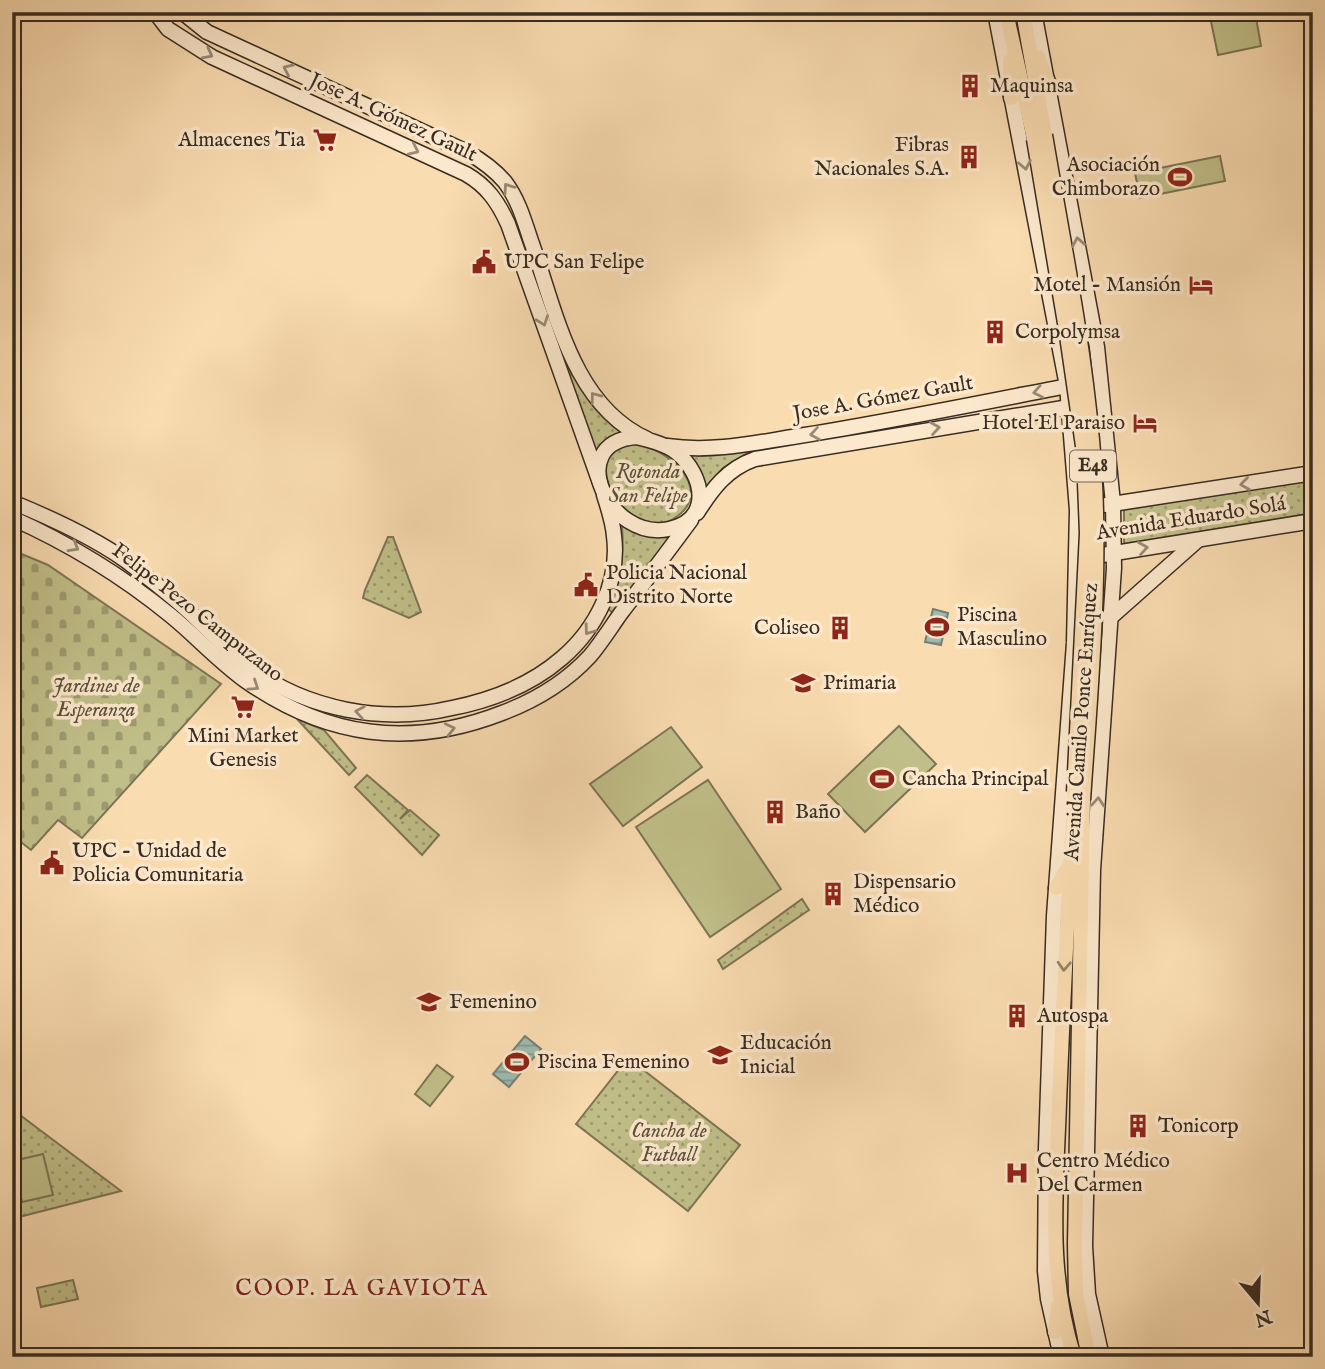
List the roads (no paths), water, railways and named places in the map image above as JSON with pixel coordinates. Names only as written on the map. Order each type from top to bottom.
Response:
[{"type":"main road","name":"Jose A. Gómez Gault","points":[[155,12],[168,29],[212,57],[466,174],[490,192],[508,224],[602,489]]},
{"type":"main road","name":"Jose A. Gómez Gault","points":[[182,12],[207,32],[467,152],[495,171],[506,183],[521,211],[561,326],[588,388],[604,409],[624,427],[646,439]]},
{"type":"main road","name":"E48","points":[[995,12],[1034,93]]},
{"type":"main road","name":"E48","points":[[1028,16],[1034,93]]},
{"type":"main road","points":[[1007,18],[1034,93]]},
{"type":"main road","name":"Avenida Camilo Ponce Enríquez","points":[[1034,93],[1083,440],[1087,533],[1078,800],[1070,863],[1054,1242],[1059,1295],[1074,1357]]},
{"type":"main road","name":"Avenida Camilo Ponce Enríquez","points":[[1034,93],[1094,332],[1113,503],[1114,553],[1110,635],[1093,870],[1086,1246],[1088,1294],[1102,1357]]},
{"type":"main road","name":"Avenida Camilo Ponce Enríquez","points":[[1034,93],[1059,341],[1067,386],[1077,510],[1073,643],[1054,916],[1046,1135],[1046,1285],[1061,1357]]},
{"type":"main road","points":[[1059,341],[1065,348],[1077,350],[1087,344],[1094,332]]},
{"type":"main road","name":"Jose A. Gómez Gault","points":[[694,516],[720,480],[743,463],[1067,386]]},
{"type":"main road","points":[[1067,386],[1103,402]]},
{"type":"main road","name":"Jose A. Gómez Gault","points":[[667,446],[691,450],[712,449],[1069,407]]},
{"type":"main road","points":[[628,438],[646,439],[667,446],[686,462],[694,475],[700,499],[694,516],[666,530],[647,530],[628,522],[602,489],[598,468],[607,447],[628,438]]},
{"type":"main road","points":[[1073,451],[1082,459],[1095,460],[1108,448]]},
{"type":"main road","name":"Avenida Eduardo Solá","points":[[1077,510],[1313,473]]},
{"type":"main road","name":"Felipe Pezo Campuzano","points":[[12,502],[103,545],[127,561],[187,610],[250,668],[276,684],[302,696],[348,710],[378,715],[407,715],[442,711],[490,699],[540,674],[576,647],[597,617],[612,569],[614,538],[602,489]]},
{"type":"main road","name":"Felipe Pezo Campuzano","points":[[12,518],[58,538],[91,557],[170,615],[243,679],[289,708],[335,726],[398,734],[435,732],[490,718],[530,701],[570,674],[590,656],[694,516]]},
{"type":"main road","name":"Avenida Eduardo Solá","points":[[1076,559],[1313,521]]},
{"type":"main road","points":[[1110,618],[1199,539]]},
{"type":"main road","points":[[1073,643],[1080,626],[1091,621],[1103,625],[1110,635]]},
{"type":"main road","name":"Avenida Camilo Ponce Enríquez","points":[[1078,800],[1083,835],[1074,1244],[1076,1294],[1089,1357]]},
{"type":"main road","points":[[1083,835],[1093,870]]},
{"type":"main road","points":[[1056,888],[1070,863]]},
{"type":"main road","points":[[1082,942],[1093,909]]},
{"type":"main road","points":[[1054,916],[1066,938]]},
{"type":"main road","points":[[1055,1332],[1059,1295]]},
{"type":"place","name":"Maquinsa","points":[[970,86]]},
{"type":"place","name":"Almacenes Tia","points":[[325,140]]},
{"type":"place","name":"Fibras Nacionales S.A.","points":[[969,157]]},
{"type":"place","name":"Asociación Chimborazo","points":[[1180,177]]},
{"type":"place","name":"UPC San Felipe","points":[[484,262]]},
{"type":"place","name":"Motel - Mansión","points":[[1201,285]]},
{"type":"place","name":"Corpolymsa","points":[[995,332]]},
{"type":"place","name":"Hotel El Paraiso","points":[[1145,423]]},
{"type":"place","name":"Policia Nacional Distrito Norte","points":[[586,585]]},
{"type":"place","name":"Piscina Masculino","points":[[937,627]]},
{"type":"place","name":"Coliseo","points":[[840,628]]},
{"type":"place","name":"Primaria","points":[[803,683]]},
{"type":"place","name":"Mini Market Genesis","points":[[243,707]]},
{"type":"place","name":"Cancha Principal","points":[[882,779]]},
{"type":"place","name":"Baño","points":[[775,812]]},
{"type":"place","name":"UPC - Unidad de Policia Comunitaria","points":[[52,863]]},
{"type":"place","name":"Dispensario Médico","points":[[833,894]]},
{"type":"place","name":"Femenino","points":[[429,1002]]},
{"type":"place","name":"Autospa","points":[[1017,1016]]},
{"type":"place","name":"Educación Inicial","points":[[720,1055]]},
{"type":"place","name":"Piscina Femenino","points":[[517,1062]]},
{"type":"place","name":"Tonicorp","points":[[1138,1126]]},
{"type":"place","name":"Centro Médico Del Carmen","points":[[1017,1173]]},
{"type":"district","name":"COOP. LA GAVIOTA","points":[[362,1288]]},
{"type":"park label","name":"Rotonda San Felipe","points":[[648,484]]},
{"type":"park label","name":"Jardines de Esperanza","points":[[96,698]]},
{"type":"park label","name":"Cancha de Futball","points":[[669,1143]]}]
